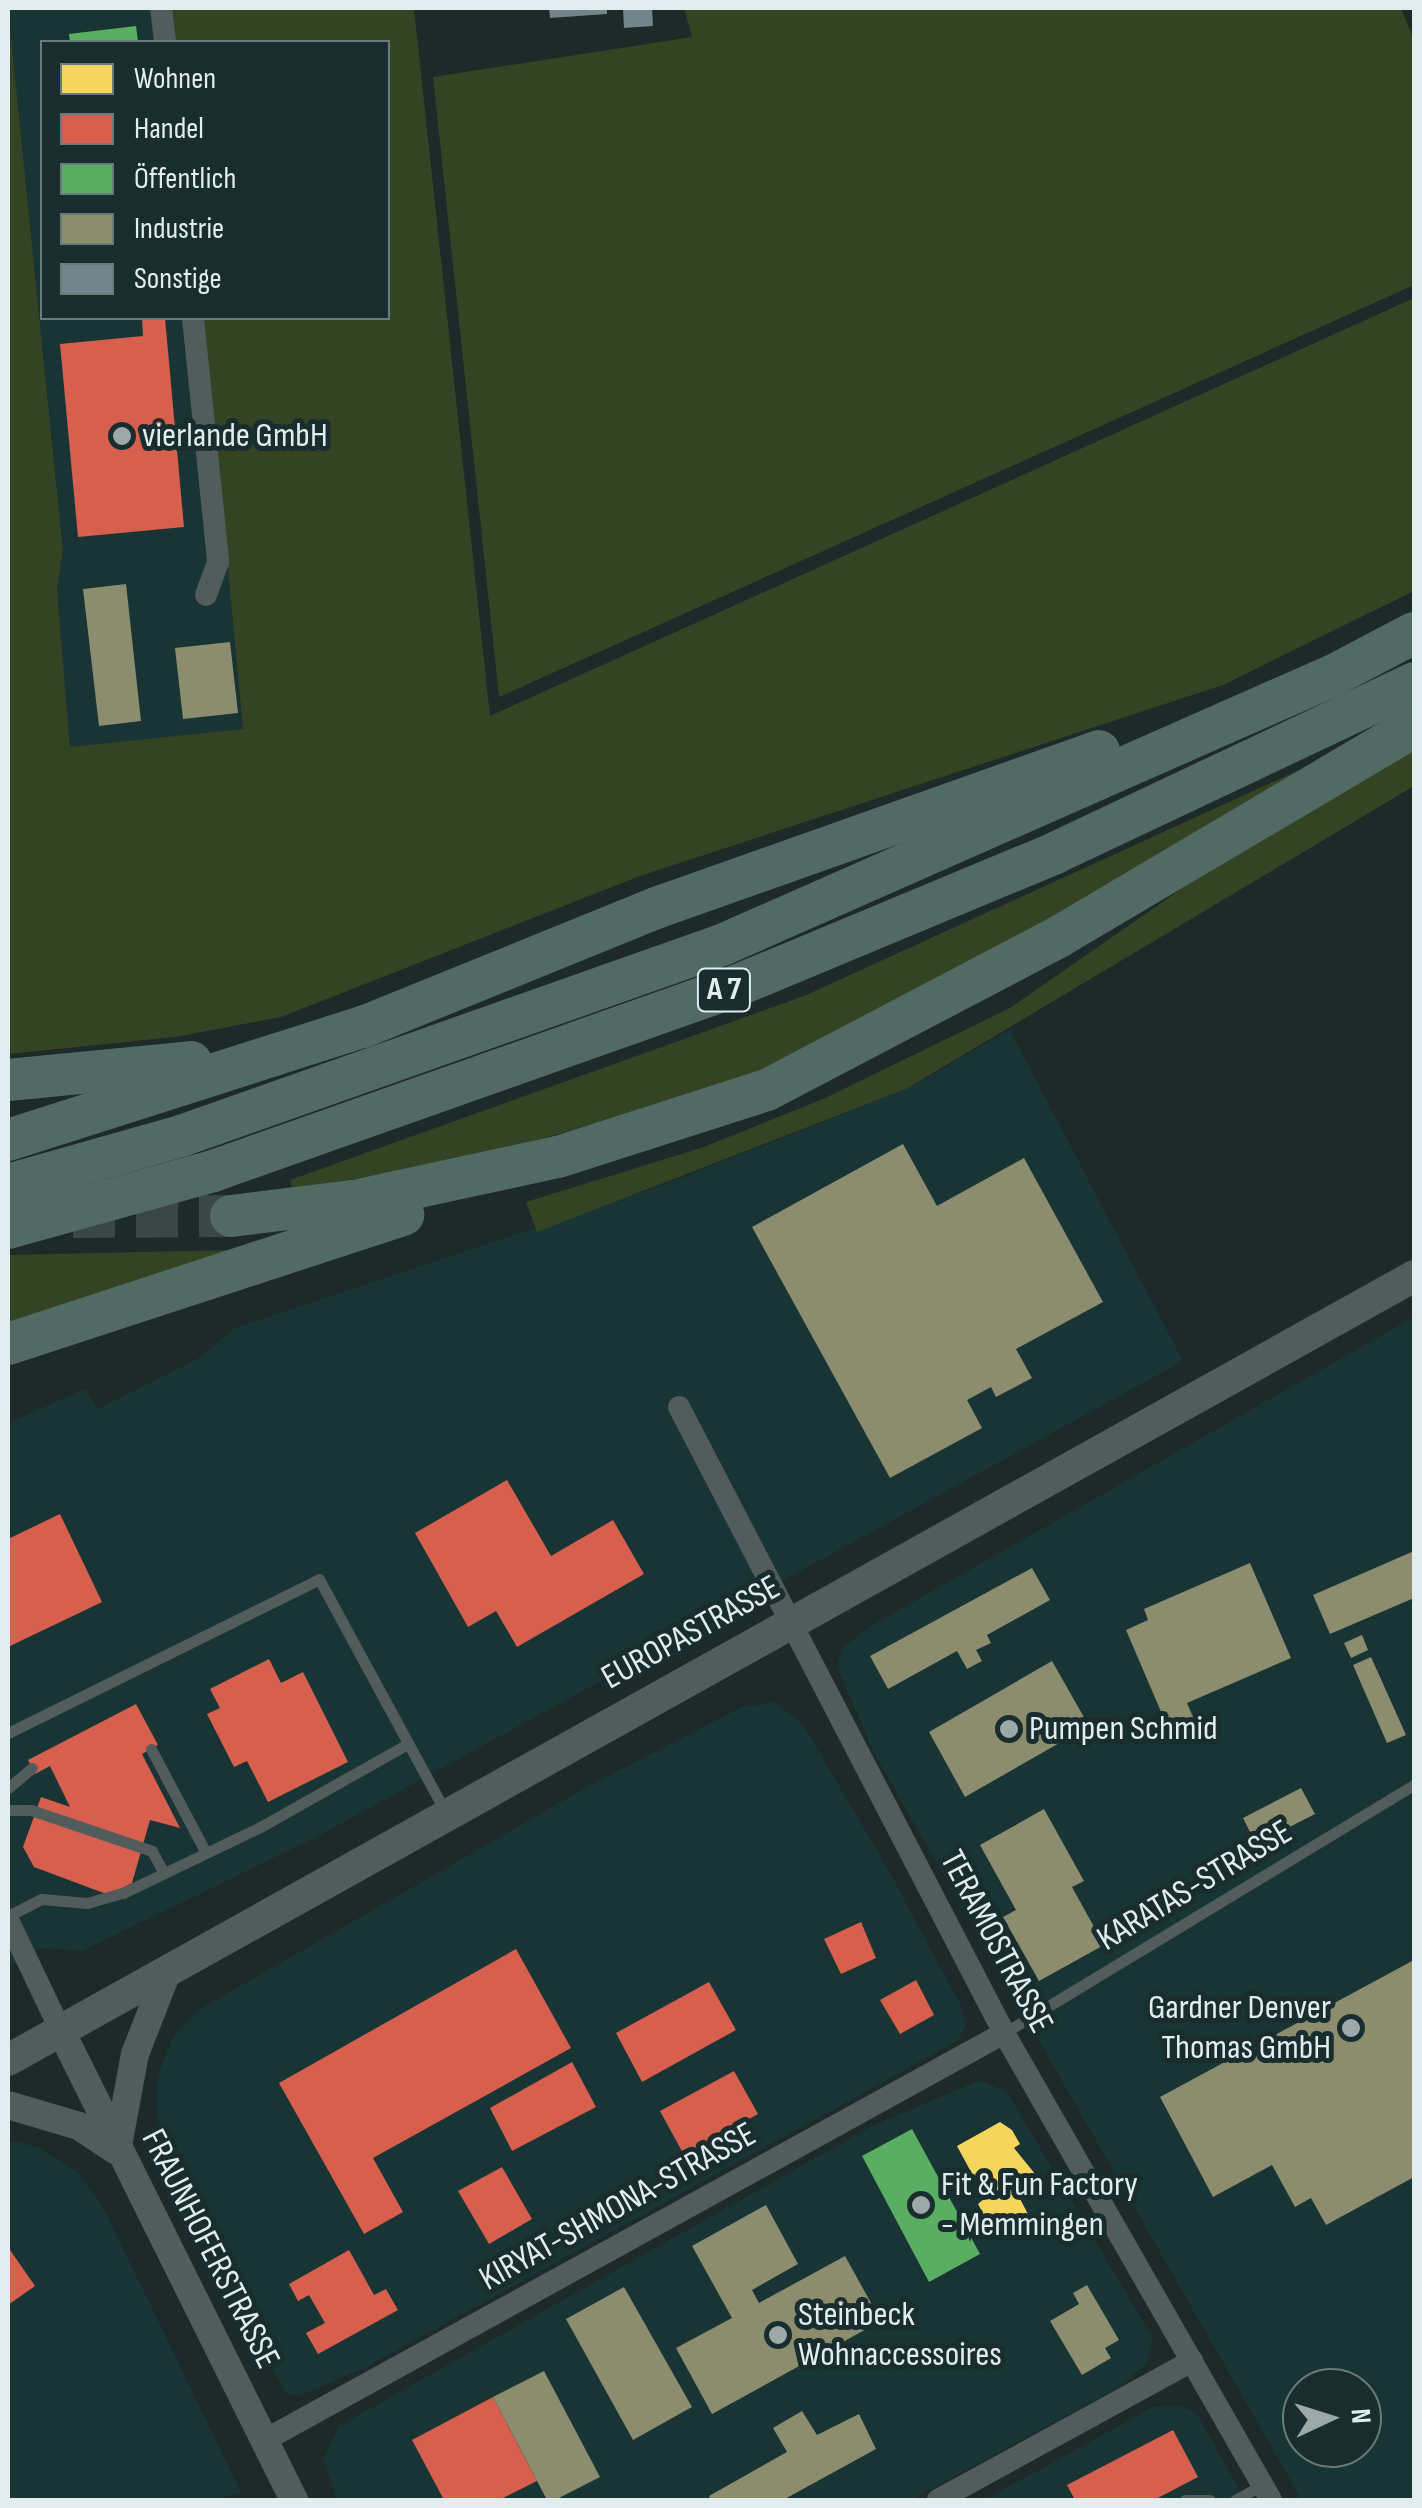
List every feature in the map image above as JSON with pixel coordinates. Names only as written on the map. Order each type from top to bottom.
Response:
[{"type":"highway","name":"A 7","points":[[8,1185],[180,1136],[722,945],[1334,675],[1414,634]]},
{"type":"highway","points":[[8,1140],[296,1049],[715,886],[1334,675]]},
{"type":"highway","name":"A 7","points":[[8,1228],[231,1165],[736,986],[1056,852],[1414,683]]},
{"type":"highway","points":[[8,1344],[436,1204],[558,1157],[767,1090],[835,1058],[1060,936],[1414,728]]},
{"type":"highway","points":[[8,1080],[296,1049]]},
{"type":"highway","points":[[232,1216],[354,1201],[558,1157]]},
{"type":"main road","name":"EUROPASTRASSE","points":[[8,2060],[1414,1276]]},
{"type":"street","points":[[161,8],[165,40]]},
{"type":"street","points":[[193,320],[218,562],[206,595]]},
{"type":"street","name":"TERAMOSTRASSE","points":[[679,1407],[1004,2034],[1266,2493]]},
{"type":"street","points":[[8,1918],[61,2031]]},
{"type":"street","points":[[8,2105],[79,2126],[117,2151],[135,2054],[167,1972]]},
{"type":"street","name":"FRAUNHOFERSTRASSE","points":[[61,2031],[117,2151],[294,2500]]},
{"type":"street","name":"KIRYAT-SHMONA-STRASSE","points":[[266,2440],[1004,2034]]},
{"type":"street","points":[[938,2500],[1192,2362]]},
{"type":"lane","points":[[8,1733],[319,1579],[447,1815]]},
{"type":"lane","points":[[8,1918],[42,1899],[86,1903],[123,1893],[406,1745]]},
{"type":"lane","points":[[151,1749],[205,1851]]},
{"type":"lane","points":[[8,1788],[32,1768]]},
{"type":"lane","name":"KARATAS-STRASSE","points":[[1004,2034],[1414,1785]]},
{"type":"lane","points":[[8,1810],[30,1810],[152,1851],[162,1870]]},
{"type":"lane","points":[[1236,2500],[1266,2493]]},
{"type":"lane","points":[[1185,2500],[1210,2500]]},
{"type":"shaded area","points":[[8,8],[172,8],[176,40],[40,40],[40,320],[204,320],[243,730],[70,747],[57,589],[63,551]]},
{"type":"shaded area","points":[[1010,1030],[1183,1361],[315,1838],[82,1951],[42,1948],[8,1967],[8,1423],[85,1389],[97,1409],[196,1360],[235,1328],[658,1187],[906,1089]]},
{"type":"shaded area","points":[[1414,1317],[1414,2500],[1302,2500],[1284,2468],[1382,2468],[1382,2368],[1282,2368],[1282,2465],[875,1755],[837,1666],[844,1646],[871,1626]]},
{"type":"shaded area","points":[[773,1702],[801,1721],[888,1869],[961,2006],[966,2024],[959,2040],[370,2365],[300,2396],[286,2394],[205,2239],[157,2119],[157,2077],[174,2035],[200,2009],[587,1787],[742,1707]]},
{"type":"shaded area","points":[[980,2080],[1007,2092],[1153,2338],[1146,2364],[1121,2386],[911,2500],[338,2500],[323,2460],[339,2426],[872,2126]]},
{"type":"shaded area","points":[[8,2140],[38,2147],[78,2173],[103,2207],[241,2492],[212,2500],[8,2500]]},
{"type":"shaded area","points":[[1177,2405],[1196,2412],[1245,2500],[984,2500],[1153,2407]]},
{"type":"green space","points":[[8,8],[63,551],[57,589],[70,747],[243,729],[204,320],[390,320],[390,40],[176,40],[172,8],[414,8],[490,716],[1414,298],[1414,591],[1223,685],[640,876],[281,1017],[175,1037],[8,1054]]},
{"type":"green space","points":[[684,8],[1401,8],[1414,40],[1414,285],[499,697],[433,77],[692,37]]},
{"type":"green space","points":[[1414,748],[1414,786],[906,1089],[537,1232],[526,1202],[704,1147],[823,1099],[1010,1008],[1200,876]]},
{"type":"green space","points":[[1321,760],[985,957],[735,1083],[479,1157],[292,1190],[290,1180],[804,996]]},
{"type":"green space","points":[[230,1250],[8,1333],[8,1255]]},
{"type":"building: Wohnen","points":[[1000,2122],[1012,2130],[1020,2144],[1014,2148],[1040,2180],[1024,2190],[1014,2187],[1030,2218],[1010,2231],[999,2215],[987,2221],[978,2204],[985,2198],[957,2146]]},
{"type":"building: Handel","name":"vierlande GmbH","points":[[142,320],[165,320],[184,527],[78,537],[60,344],[143,336]]},
{"type":"building: Handel","points":[[507,1480],[551,1556],[613,1520],[644,1574],[517,1647],[496,1611],[468,1627],[415,1533]]},
{"type":"building: Handel","points":[[60,1514],[102,1602],[8,1647],[8,1539]]},
{"type":"building: Handel","points":[[269,1659],[281,1683],[303,1672],[348,1762],[268,1802],[247,1761],[234,1767],[207,1714],[220,1708],[210,1689]]},
{"type":"building: Handel","points":[[136,1704],[158,1745],[142,1754],[180,1828],[150,1820],[132,1883],[109,1895],[34,1867],[23,1847],[41,1797],[70,1807],[50,1766],[35,1774],[28,1760]]},
{"type":"building: Handel","points":[[861,1922],[876,1958],[841,1974],[824,1939]]},
{"type":"building: Handel","points":[[516,1949],[571,2048],[373,2158],[403,2212],[364,2234],[279,2083]]},
{"type":"building: Handel","points":[[916,1980],[934,2015],[900,2034],[880,2000]]},
{"type":"building: Handel","points":[[709,1982],[736,2030],[642,2082],[616,2033]]},
{"type":"building: Handel","points":[[572,2062],[596,2107],[512,2151],[490,2108]]},
{"type":"building: Handel","points":[[734,2071],[758,2114],[684,2155],[660,2111]]},
{"type":"building: Handel","points":[[502,2167],[532,2219],[489,2244],[458,2191]]},
{"type":"building: Handel","points":[[8,2247],[35,2286],[8,2305]]},
{"type":"building: Handel","points":[[349,2250],[374,2295],[386,2289],[398,2310],[318,2354],[306,2333],[325,2323],[309,2295],[298,2301],[289,2284]]},
{"type":"building: Handel","points":[[493,2397],[537,2481],[499,2500],[444,2500],[412,2440]]},
{"type":"building: Handel","points":[[1173,2430],[1198,2477],[1154,2500],[1075,2500],[1067,2485]]},
{"type":"building: Öffentlich","points":[[136,26],[138,40],[70,40],[69,34]]},
{"type":"building: Öffentlich","name":"Fit & Fun Factory - Memmingen","points":[[912,2129],[980,2254],[929,2282],[862,2156]]},
{"type":"building: Industrie","points":[[126,584],[141,721],[99,726],[83,589]]},
{"type":"building: Industrie","points":[[230,642],[238,713],[183,719],[175,648]]},
{"type":"building: Industrie","points":[[903,1144],[937,1206],[1024,1158],[1103,1302],[1016,1349],[1032,1378],[996,1397],[991,1387],[967,1400],[982,1428],[890,1478],[752,1227]]},
{"type":"building: Industrie","points":[[1414,1551],[1414,1598],[1330,1634],[1313,1595]]},
{"type":"building: Industrie","points":[[1250,1563],[1291,1658],[1187,1703],[1199,1731],[1174,1742],[1126,1630],[1148,1620],[1144,1609]]},
{"type":"building: Industrie","points":[[1032,1568],[1050,1600],[987,1635],[991,1643],[976,1650],[982,1661],[967,1669],[957,1651],[888,1689],[870,1656]]},
{"type":"building: Industrie","points":[[1362,1635],[1368,1650],[1351,1658],[1344,1643]]},
{"type":"building: Industrie","points":[[1371,1657],[1406,1735],[1387,1743],[1353,1665]]},
{"type":"building: Industrie","name":"Pumpen Schmid","points":[[1052,1661],[1089,1726],[965,1797],[929,1732]]},
{"type":"building: Industrie","points":[[1301,1788],[1315,1814],[1256,1844],[1243,1818]]},
{"type":"building: Industrie","points":[[1044,1809],[1084,1881],[1072,1887],[1104,1945],[1039,1981],[1003,1917],[1016,1910],[980,1845]]},
{"type":"building: Industrie","name":"Gardner Denver Thomas GmbH","points":[[1414,1960],[1414,2177],[1326,2225],[1311,2198],[1295,2207],[1272,2165],[1213,2197],[1160,2097]]},
{"type":"building: Industrie","name":"Steinbeck Wohnaccessoires","points":[[766,2205],[798,2264],[752,2290],[759,2303],[845,2256],[881,2321],[712,2414],[676,2348],[732,2318],[692,2246]]},
{"type":"building: Industrie","points":[[1087,2285],[1119,2340],[1105,2348],[1111,2358],[1082,2375],[1050,2321],[1079,2304],[1073,2293]]},
{"type":"building: Industrie","points":[[624,2287],[692,2407],[633,2440],[566,2319]]},
{"type":"building: Industrie","points":[[544,2371],[600,2477],[555,2500],[547,2500],[493,2397]]},
{"type":"building: Industrie","points":[[802,2411],[817,2435],[859,2414],[876,2449],[783,2500],[711,2500],[709,2496],[787,2452],[773,2428]]},
{"type":"building: Sonstige","points":[[549,8],[607,8],[607,14],[550,18]]},
{"type":"building: Sonstige","points":[[623,8],[652,8],[653,26],[624,28]]},
{"type":"tunnel","points":[[73,1217],[231,1216]]},
{"type":"place","name":"vierlande GmbH","points":[[122,436]]},
{"type":"place","name":"Pumpen Schmid","points":[[1009,1729]]},
{"type":"place","name":"Gardner Denver Thomas GmbH","points":[[1351,2028]]},
{"type":"place","name":"Fit & Fun Factory - Memmingen","points":[[921,2205]]},
{"type":"place","name":"Steinbeck Wohnaccessoires","points":[[778,2335]]}]
